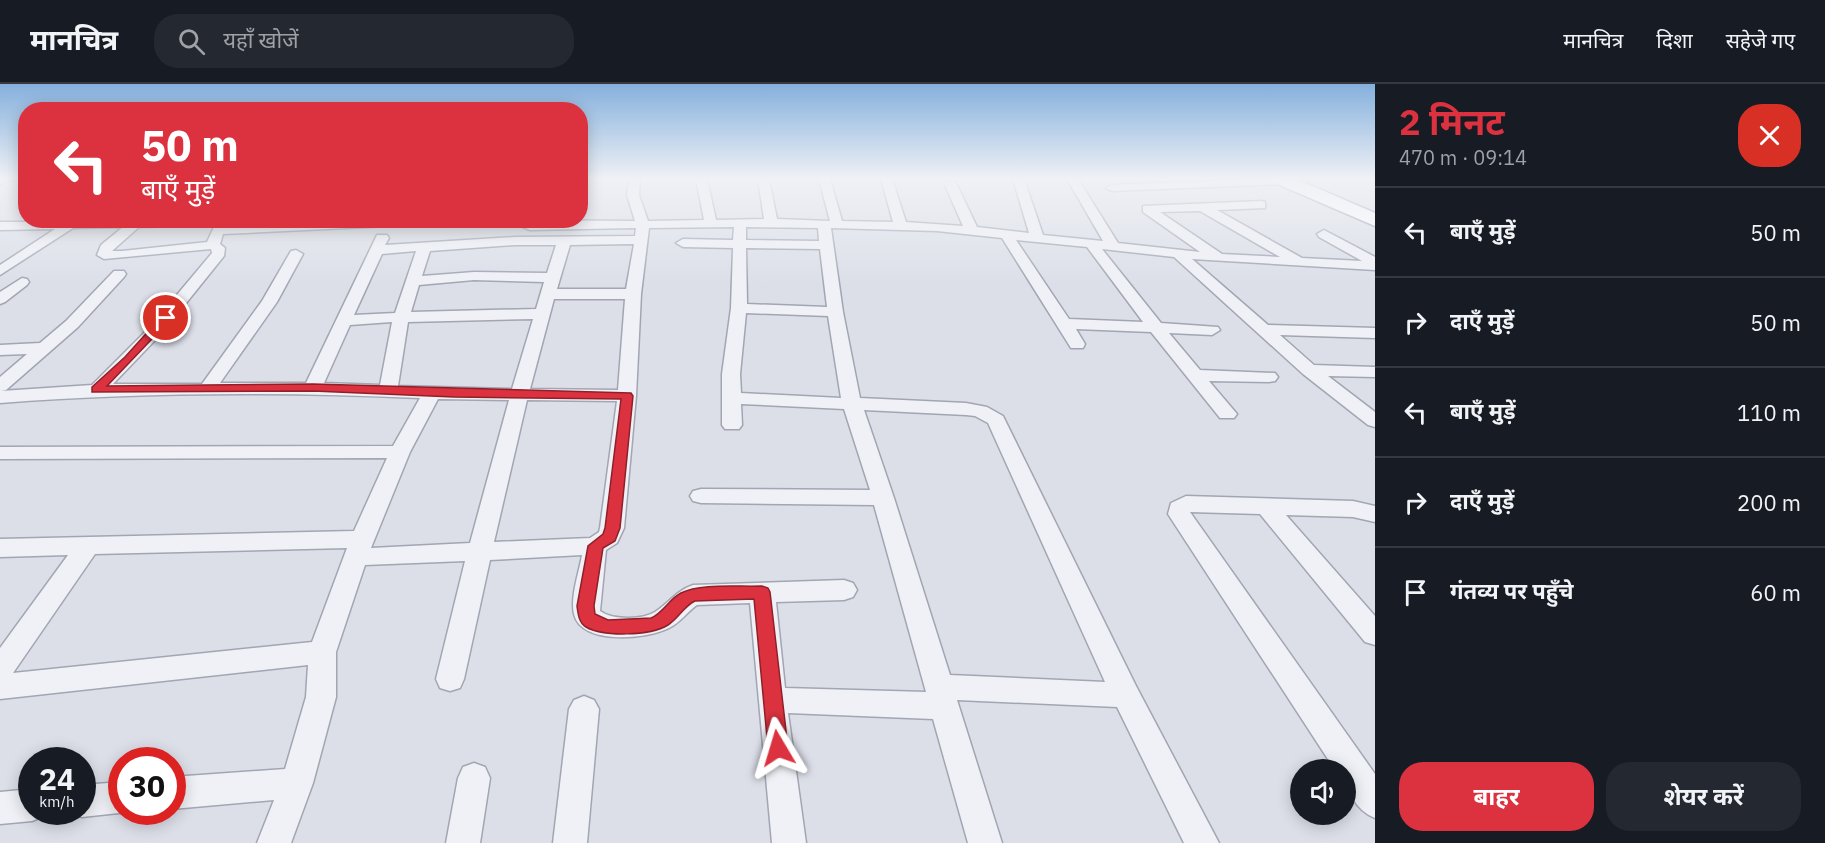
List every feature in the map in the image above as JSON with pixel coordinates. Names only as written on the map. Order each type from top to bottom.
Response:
[{"type":"street","points":[[0,224],[16,214]]},
{"type":"street","points":[[0,548],[479,550],[595,546],[609,537],[612,528],[627,396],[633,294],[642,232],[638,214]]},
{"type":"street","points":[[709,214],[711,224]]},
{"type":"street","points":[[770,214],[771,223]]},
{"type":"street","points":[[828,214],[835,312],[852,404],[883,498],[985,843]]},
{"type":"street","points":[[897,214],[900,225]]},
{"type":"street","points":[[964,214],[971,229]]},
{"type":"street","points":[[1030,214],[1037,237]]},
{"type":"street","points":[[1094,214],[1114,248]]},
{"type":"street","points":[[1155,214],[1220,258]]},
{"type":"street","points":[[1214,214],[1301,262]]},
{"type":"street","points":[[313,388],[379,243],[424,247],[564,241],[711,224],[771,223],[829,231]]},
{"type":"street","points":[[0,224],[18,224]]},
{"type":"street","points":[[588,224],[642,232]]},
{"type":"street","points":[[732,425],[730,398],[739,308],[740,224]]},
{"type":"street","points":[[683,243],[738,244],[829,231],[900,225],[971,229],[1179,255],[1375,265]]},
{"type":"street","points":[[0,271],[65,228]]},
{"type":"street","points":[[130,228],[106,248],[104,255],[122,255],[221,229],[240,228]]},
{"type":"street","points":[[97,390],[156,330],[215,260],[219,253],[221,229]]},
{"type":"street","points":[[1005,233],[1077,344]]},
{"type":"street","points":[[1324,234],[1375,265]]},
{"type":"street","points":[[450,679],[479,550],[541,314],[564,241]]},
{"type":"street","points":[[1092,245],[1227,414]]},
{"type":"street","points":[[388,390],[401,316],[424,247]]},
{"type":"street","points":[[207,389],[269,302],[296,254]]},
{"type":"street","points":[[1179,255],[1309,370],[1375,421]]},
{"type":"street","points":[[0,386],[72,324],[119,274]]},
{"type":"street","points":[[413,281],[474,276],[633,294]]},
{"type":"street","points":[[0,299],[22,282]]},
{"type":"street","points":[[739,308],[835,312]]},
{"type":"street","points":[[344,321],[401,316],[541,314]]},
{"type":"street","points":[[1064,324],[1212,330]]},
{"type":"street","points":[[1265,330],[1375,333]]},
{"type":"street","points":[[0,350],[44,348]]},
{"type":"street","points":[[1309,370],[1375,372]]},
{"type":"street","points":[[1194,375],[1269,377]]},
{"type":"street","points":[[0,397],[97,390],[313,388],[432,393],[627,396]]},
{"type":"street","points":[[274,843],[297,783],[321,697],[322,651],[360,548],[400,452],[432,393]]},
{"type":"street","points":[[730,398],[966,409],[980,411],[996,420],[1126,695],[1202,843]]},
{"type":"street","points":[[0,453],[400,452]]},
{"type":"street","points":[[701,496],[883,498]]},
{"type":"street","points":[[1375,514],[1353,509],[1186,504],[1179,508],[1179,514],[1375,802]]},
{"type":"street","points":[[1267,507],[1375,634]]},
{"type":"street","points":[[595,546],[586,606],[587,616],[598,625],[608,627],[652,624],[663,620],[684,599],[693,595],[844,590]]},
{"type":"street","points":[[0,670],[87,547]]},
{"type":"street","points":[[762,592],[789,843]]},
{"type":"street","points":[[0,687],[322,651]]},
{"type":"street","points":[[772,700],[1126,695]]},
{"type":"street","points":[[570,843],[584,709]]},
{"type":"street","points":[[463,843],[474,778]]},
{"type":"street","points":[[186,792],[297,783]]},
{"type":"street","points":[[0,808],[18,806]]},
{"type":"route","points":[[166,318],[129,360],[97,390],[313,388],[432,393],[627,396],[612,528],[609,537],[595,546],[586,606],[587,616],[591,622],[608,627],[642,626],[663,620],[684,599],[693,595],[762,592],[778,748]]}]
